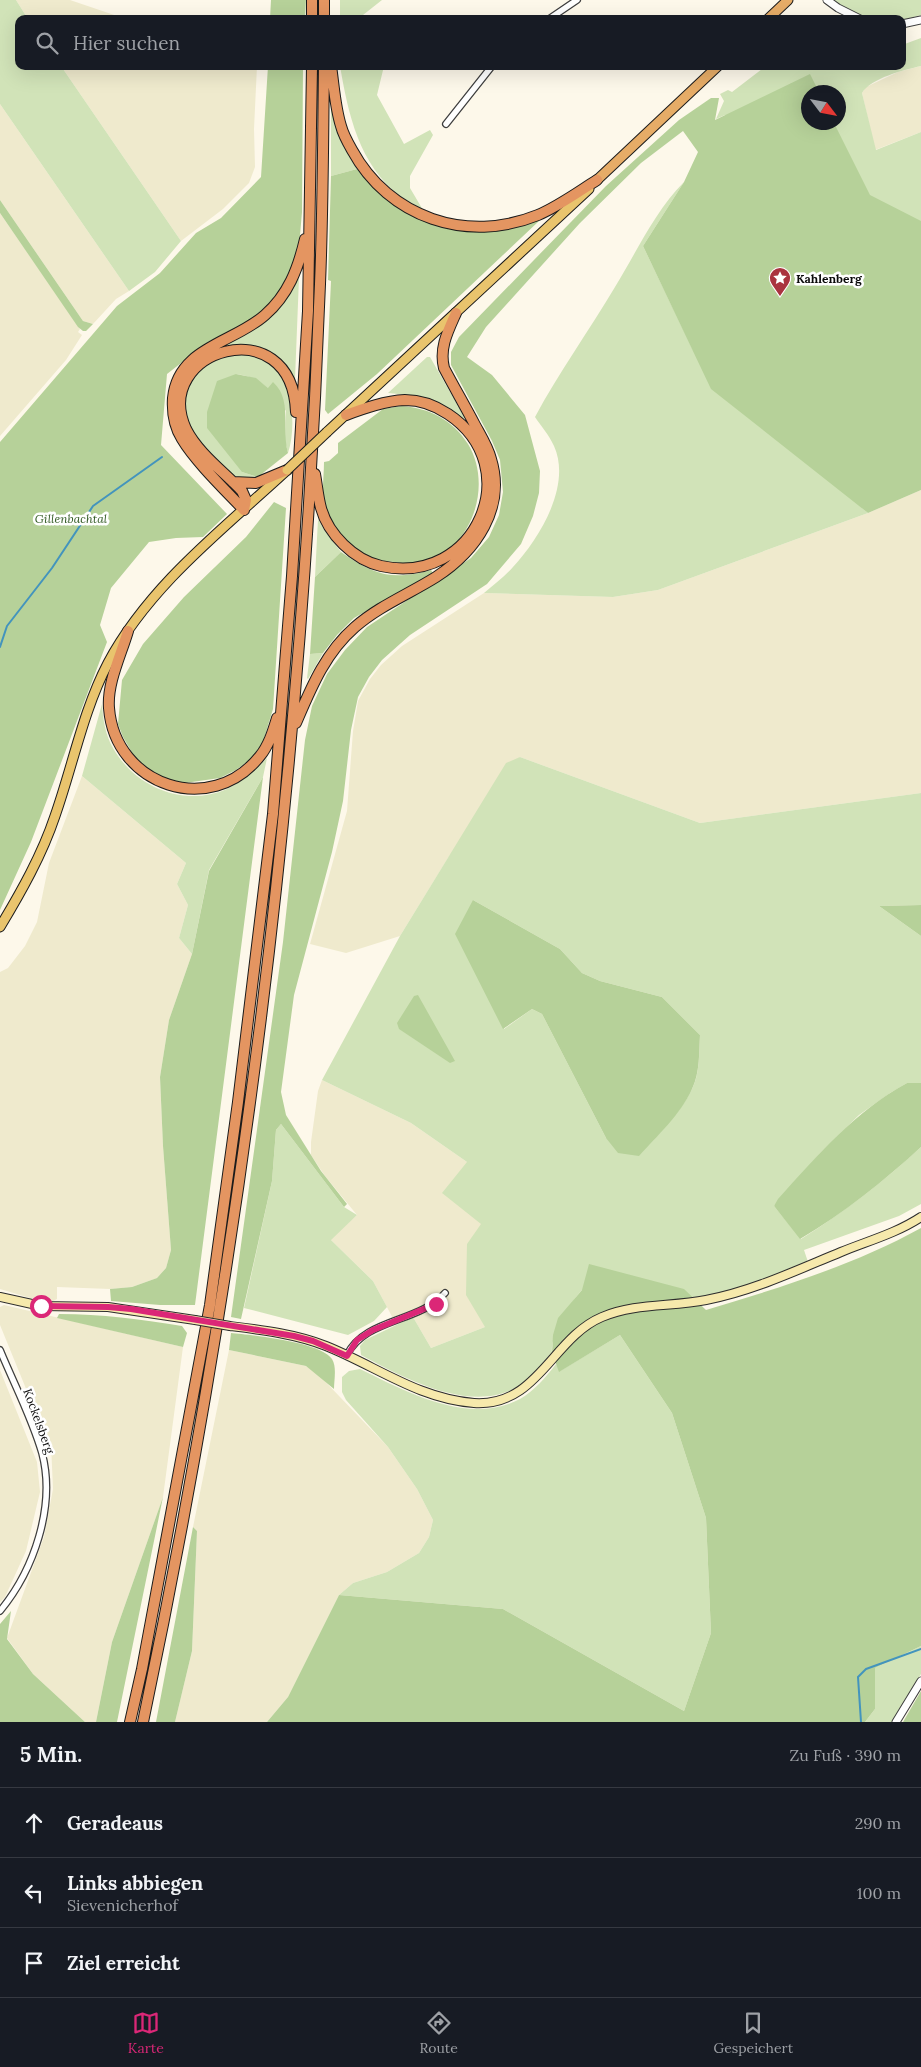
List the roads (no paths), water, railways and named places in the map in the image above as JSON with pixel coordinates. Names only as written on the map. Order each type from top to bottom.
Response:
[{"type":"highway","points":[[312,0],[312,15]]},
{"type":"highway","points":[[324,0],[324,15]]},
{"type":"highway","points":[[772,15],[788,0]]},
{"type":"highway","points":[[130,1722],[142,1669],[210,1305],[238,1102],[273,814],[284,692],[308,310],[312,70]]},
{"type":"highway","points":[[143,1722],[168,1602],[221,1308],[252,1094],[275,906],[292,731],[312,459],[320,280],[324,70]]},
{"type":"highway","points":[[332,70],[341,127],[359,163],[378,186],[419,214],[458,226],[490,227],[539,214],[597,180],[714,70]]},
{"type":"highway","points":[[244,510],[189,449],[181,437],[173,413],[174,392],[181,374],[194,358],[258,321],[284,295],[297,269],[310,214]]},
{"type":"highway","points":[[292,731],[316,677],[327,658],[340,642],[355,627],[376,612],[452,566],[470,549],[489,519],[494,502],[496,480],[491,458],[444,368],[442,359],[444,341],[456,313]]},
{"type":"highway","points":[[244,510],[246,500],[244,494],[194,441],[184,422],[182,404],[186,382],[199,364],[214,354],[234,350],[252,351],[266,356],[280,365],[289,378],[296,400],[299,473]]},
{"type":"highway","points":[[312,459],[321,509],[330,527],[340,541],[352,551],[371,562],[392,568],[410,569],[428,565],[444,558],[460,547],[474,531],[482,515],[486,496],[484,461],[476,443],[457,420],[430,405],[407,400],[389,402],[346,415]]},
{"type":"highway","points":[[233,482],[256,483],[286,470]]},
{"type":"highway","points":[[128,631],[110,690],[108,707],[116,741],[126,758],[154,780],[191,790],[223,783],[245,771],[262,754],[269,743],[284,692]]},
{"type":"main road","points":[[0,927],[48,833],[91,699],[109,661],[150,601],[286,470],[597,180]]},
{"type":"main road","points":[[0,1297],[41,1306],[108,1307],[313,1341],[425,1392],[475,1403],[500,1401],[518,1392],[534,1379],[580,1330],[598,1318],[627,1308],[704,1300],[732,1293],[770,1281],[886,1234],[921,1217]]},
{"type":"street","points":[[555,15],[577,0]]},
{"type":"street","points":[[827,0],[852,15]]},
{"type":"street","points":[[906,23],[921,20]]},
{"type":"street","points":[[446,124],[489,70]]},
{"type":"street","points":[[347,1356],[357,1340],[373,1330],[436,1304],[445,1293]]},
{"type":"street","name":"Kockelsberg","points":[[0,1350],[36,1434],[46,1476],[42,1523],[34,1549],[26,1572],[0,1611]]},
{"type":"street","points":[[896,1722],[921,1681]]},
{"type":"waterway","points":[[0,647],[7,626],[52,568],[93,506],[162,457]]},
{"type":"waterway","points":[[861,1722],[858,1677],[866,1669],[921,1649]]},
{"type":"place","name":"Kahlenberg","points":[[780,297]]},
{"type":"park label","name":"Gillenbachtal","points":[[71,518]]}]
